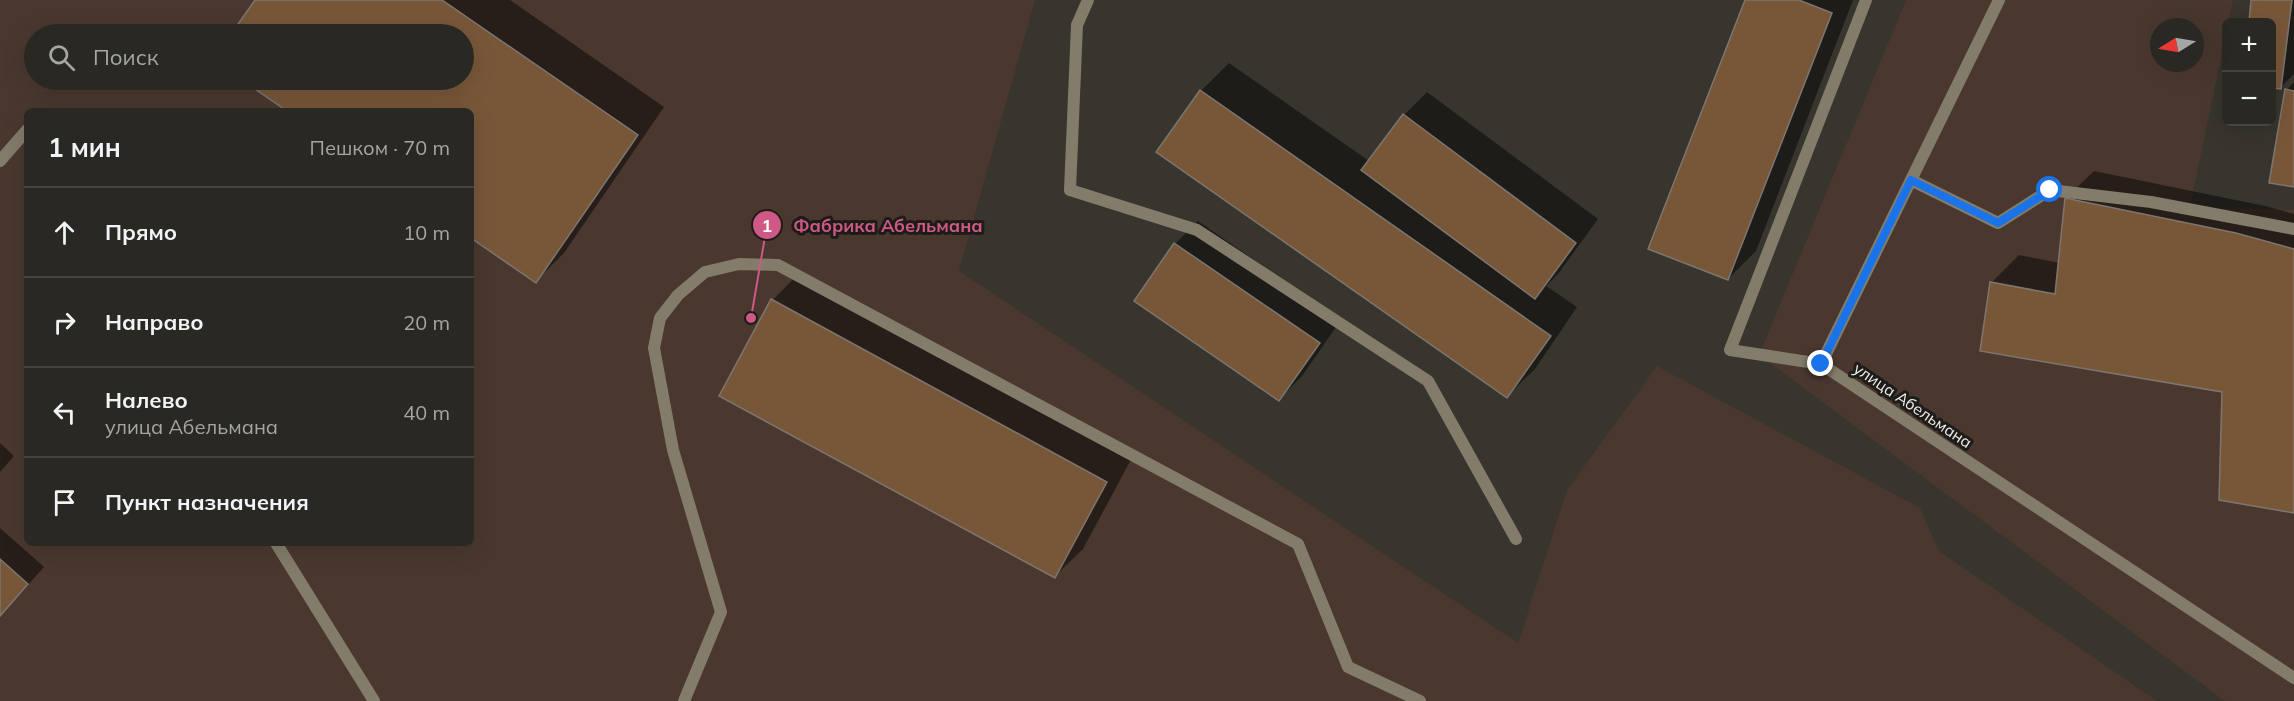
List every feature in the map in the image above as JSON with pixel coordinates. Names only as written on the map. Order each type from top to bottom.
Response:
[{"type":"street","points":[[1088,0],[1077,25],[1070,190],[1197,230],[1428,381],[1516,539]]},
{"type":"street","points":[[1866,0],[1730,350],[1821,364],[1999,0]]},
{"type":"street","points":[[0,161],[24,133]]},
{"type":"street","points":[[1911,180],[1998,223],[2050,190],[2151,202],[2294,230]]},
{"type":"street","points":[[684,701],[721,612],[673,450],[654,348],[660,318],[678,295],[705,272],[739,264],[778,265],[1298,544],[1348,667],[1420,701]]},
{"type":"street","name":"улица Абельмана","points":[[1821,364],[2294,678]]},
{"type":"street","points":[[278,546],[374,701]]},
{"type":"shaded area","points":[[0,0],[1035,0],[959,271],[1518,643],[1567,490],[1657,366],[1920,508],[1939,551],[2157,701],[0,701]]},
{"type":"shaded area","points":[[1906,0],[2233,0],[2229,18],[2222,18],[2222,53],[2190,207],[2294,210],[2294,701],[2225,701],[1759,355]]},
{"type":"building","points":[[255,0],[442,0],[638,135],[536,283],[474,240],[474,108],[283,108],[257,90],[474,90],[474,24],[238,24]]},
{"type":"building","points":[[1745,0],[1799,0],[1832,13],[1728,280],[1648,249]]},
{"type":"building","points":[[2251,0],[2292,0],[2281,89],[2276,88],[2276,18],[2249,18]]},
{"type":"building","points":[[2285,89],[2294,91],[2294,187],[2269,183]]},
{"type":"building","points":[[1200,90],[1551,336],[1507,398],[1156,152]]},
{"type":"building","points":[[1403,114],[1576,243],[1535,299],[1361,170]]},
{"type":"building","points":[[2065,198],[2236,233],[2294,249],[2294,513],[2219,500],[2222,392],[1980,351],[1990,282],[2055,294]]},
{"type":"building","points":[[1174,243],[1320,343],[1279,401],[1134,301]]},
{"type":"building","points":[[771,299],[1107,482],[1055,578],[719,396]]},
{"type":"building","points":[[0,559],[28,584],[0,616]]},
{"type":"place","name":"Фабрика Абельмана","points":[[751,318]]},
{"type":"route","points":[[1821,364],[1911,180],[1998,223],[2050,190]]}]
